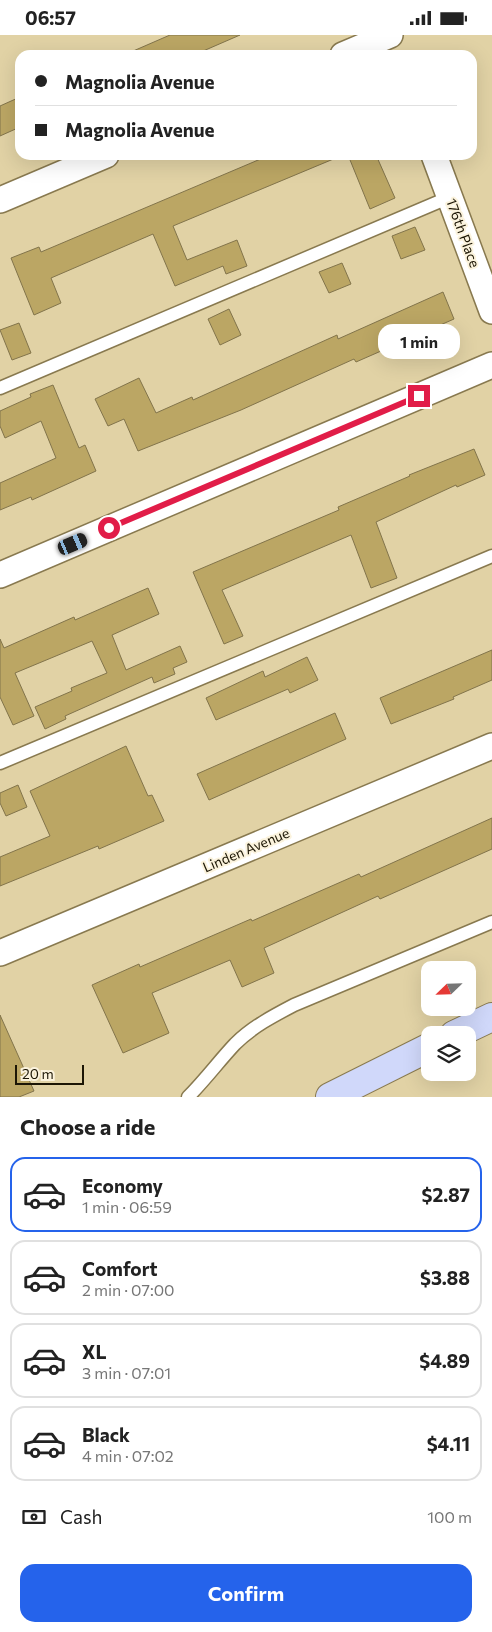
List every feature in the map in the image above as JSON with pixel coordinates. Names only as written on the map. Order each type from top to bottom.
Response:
[{"type":"street","points":[[355,50],[390,35],[395,50]]},
{"type":"street","points":[[0,200],[94,160]]},
{"type":"street","name":"176th Place","points":[[436,160],[492,311]]},
{"type":"street","points":[[0,575],[492,365]]},
{"type":"street","name":"Linden Avenue","points":[[0,953],[492,746]]},
{"type":"street","points":[[473,1026],[492,1017]]},
{"type":"street","points":[[330,1097],[421,1052]]},
{"type":"lane","points":[[0,388],[450,197]]},
{"type":"lane","points":[[0,763],[492,556]]},
{"type":"lane","points":[[188,1097],[236,1044],[263,1021],[294,1005],[492,922]]},
{"type":"building","points":[[170,35],[240,35],[206,50],[136,50]]},
{"type":"building","points":[[15,99],[15,129],[0,136],[0,106]]},
{"type":"building","points":[[258,160],[331,160],[173,226],[187,260],[237,240],[247,266],[226,274],[223,266],[175,286],[153,234],[51,278],[61,303],[34,315],[11,258],[39,247],[41,252]]},
{"type":"building","points":[[350,160],[378,160],[395,198],[370,209]]},
{"type":"building","points":[[415,227],[425,250],[401,259],[392,236]]},
{"type":"building","points":[[342,263],[351,284],[329,293],[319,272]]},
{"type":"building","points":[[443,292],[454,319],[356,362],[354,359],[241,410],[138,451],[124,419],[108,426],[95,399],[139,378],[156,413],[192,397],[193,400],[337,335],[338,339]]},
{"type":"building","points":[[229,309],[241,335],[220,345],[208,319]]},
{"type":"building","points":[[19,323],[31,353],[12,360],[0,330]]},
{"type":"building","points":[[53,385],[79,448],[85,445],[96,471],[32,500],[31,497],[0,510],[0,483],[56,458],[41,421],[5,438],[0,426],[0,411],[31,397],[30,394]]},
{"type":"building","points":[[474,449],[485,475],[457,487],[456,485],[376,522],[397,578],[371,588],[351,535],[222,590],[243,636],[224,644],[193,572],[339,510],[338,507],[409,475]]},
{"type":"building","points":[[148,588],[159,614],[112,635],[126,670],[180,646],[187,662],[173,668],[175,674],[154,683],[152,677],[65,716],[66,719],[45,729],[35,707],[72,691],[71,688],[107,673],[92,641],[15,673],[34,716],[13,725],[0,697],[0,639],[4,648],[74,617],[75,620]]},
{"type":"building","points":[[492,650],[492,680],[453,697],[454,699],[391,724],[380,698]]},
{"type":"building","points":[[307,657],[318,680],[290,693],[288,689],[216,720],[206,698],[263,671],[265,677]]},
{"type":"building","points":[[335,713],[346,739],[209,800],[197,774]]},
{"type":"building","points":[[126,746],[148,796],[152,795],[164,821],[99,849],[98,846],[0,886],[0,857],[50,836],[30,791]]},
{"type":"building","points":[[18,785],[27,807],[6,816],[0,803],[0,793]]},
{"type":"building","points":[[492,818],[492,849],[380,899],[378,896],[264,948],[274,973],[242,987],[230,960],[152,993],[169,1033],[123,1053],[92,985],[139,964],[140,967],[251,919],[252,921],[359,874],[361,877]]},
{"type":"building","points":[[0,1015],[34,1091],[19,1097],[0,1097]]},
{"type":"route","points":[[109,528],[419,396]]}]
